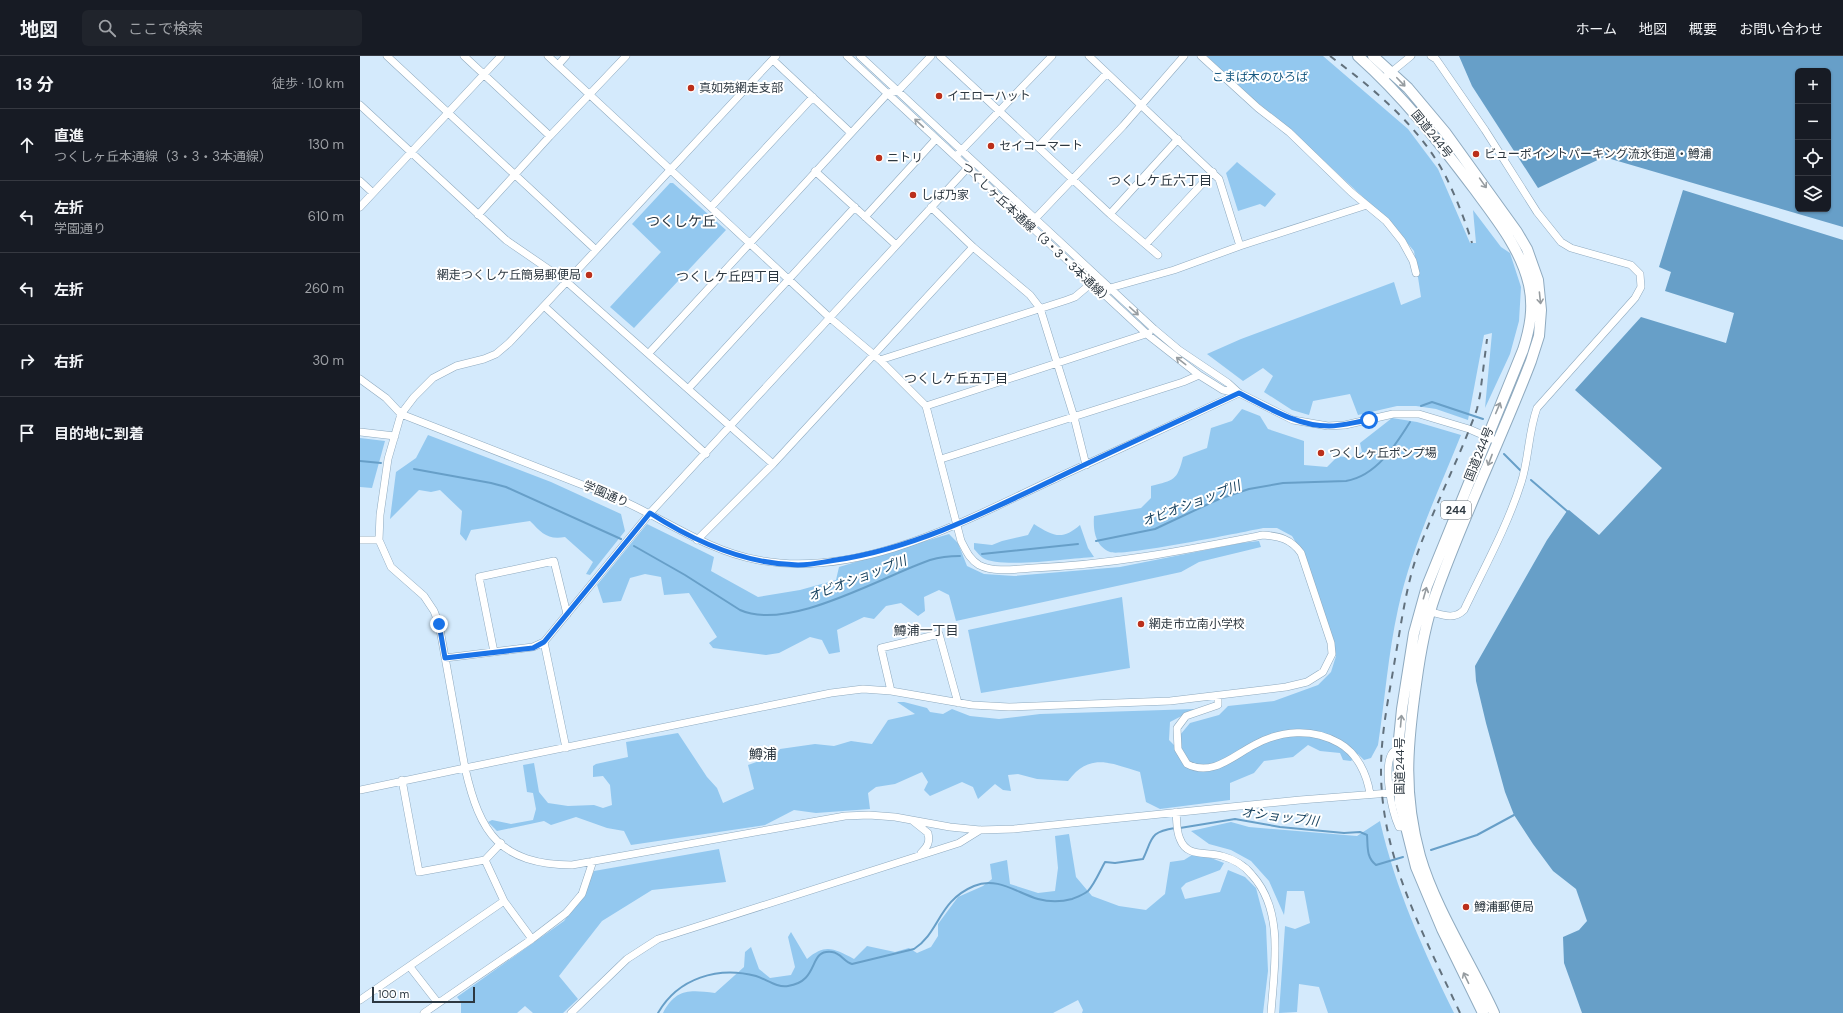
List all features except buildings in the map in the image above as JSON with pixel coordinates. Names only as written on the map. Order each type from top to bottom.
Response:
[{"type":"highway","name":"国道244号","points":[[1358,56],[1383,79],[1446,151],[1493,215],[1517,253],[1529,284],[1531,301],[1529,331],[1523,350],[1435,563],[1425,611],[1421,649],[1403,749],[1408,793],[1409,827],[1416,867],[1424,888],[1483,1013]]},
{"type":"highway","name":"国道244号","points":[[1372,56],[1391,71],[1445,132],[1517,232],[1534,264],[1538,280],[1541,310],[1539,336],[1523,382],[1445,568],[1425,611]]},
{"type":"highway","name":"国道244号","points":[[1409,827],[1432,887],[1494,1013]]},
{"type":"street","points":[[387,56],[596,250]]},
{"type":"street","points":[[464,56],[550,136]]},
{"type":"street","points":[[360,207],[501,56]]},
{"type":"street","points":[[360,790],[402,780],[566,748],[831,693],[863,689],[891,691],[972,706],[1009,707],[1070,706],[1170,701],[1302,684],[1323,672],[1332,654],[1331,643],[1300,552],[1295,544],[1278,536],[1263,535],[1145,558],[1076,566],[994,569],[979,565],[968,556],[961,541],[941,459],[926,406],[880,360],[829,317],[548,56]]},
{"type":"street","points":[[558,65],[566,56]]},
{"type":"street","points":[[478,215],[514,174],[626,56]]},
{"type":"street","name":"つくしヶ丘本通線（3・3・3本通線）","points":[[847,56],[1148,335],[1199,374],[1223,390],[1239,393]]},
{"type":"street","name":"つくしヶ丘本通線（3・3・3本通線）","points":[[860,56],[1154,329],[1179,350],[1228,383],[1239,393],[1293,420],[1310,424],[1328,426],[1345,425],[1393,414],[1419,414],[1469,429],[1497,442]]},
{"type":"street","points":[[649,353],[749,242],[888,93],[898,91],[931,56]]},
{"type":"street","points":[[940,56],[1110,214],[1158,255]]},
{"type":"street","points":[[955,157],[1052,56]]},
{"type":"street","points":[[1089,56],[1214,172],[1219,179],[1240,246]]},
{"type":"street","points":[[1030,225],[1142,106],[1184,56]]},
{"type":"street","points":[[1201,56],[1258,108],[1289,132],[1351,192],[1386,221],[1402,241],[1413,261],[1416,272]]},
{"type":"street","points":[[1383,79],[1411,56]]},
{"type":"street","points":[[1425,611],[1453,617],[1459,615],[1464,610],[1517,496],[1525,467],[1532,422],[1537,408],[1635,298],[1641,287],[1640,274],[1632,265],[1571,248],[1561,242],[1537,212],[1485,130],[1436,59],[1431,56]]},
{"type":"street","points":[[851,133],[812,97],[774,58],[510,343],[496,354],[484,359],[456,366],[433,378],[414,397],[401,414],[388,460],[382,496],[379,540],[391,568],[424,596],[434,611],[439,624],[470,792],[484,827],[501,843],[519,856],[544,864],[572,865],[845,816],[869,815],[980,830],[1014,829],[1176,812],[1390,793]]},
{"type":"street","points":[[1038,147],[1107,73]]},
{"type":"street","points":[[711,207],[812,97]]},
{"type":"street","points":[[360,105],[506,240],[567,282],[649,353],[772,464]]},
{"type":"street","points":[[865,217],[936,139]]},
{"type":"street","points":[[1110,214],[1178,139]]},
{"type":"street","points":[[445,658],[533,648],[544,642],[650,513],[731,427],[829,317],[973,162]]},
{"type":"street","points":[[815,171],[896,245]]},
{"type":"street","points":[[1146,244],[1214,172]]},
{"type":"street","points":[[360,181],[373,193]]},
{"type":"street","points":[[1104,295],[1110,288],[1174,270],[1240,246],[1367,205]]},
{"type":"street","points":[[688,388],[855,207]]},
{"type":"street","points":[[931,207],[973,247],[1030,295],[1040,308],[1074,417],[1086,465]]},
{"type":"street","points":[[697,540],[772,464],[973,247]]},
{"type":"street","points":[[880,360],[1075,297],[1092,284],[1098,277]]},
{"type":"street","points":[[544,306],[706,454]]},
{"type":"street","points":[[926,406],[1148,335],[1154,329]]},
{"type":"street","points":[[941,459],[1183,382],[1199,374]]},
{"type":"street","name":"学園通り","points":[[360,379],[386,398],[401,414],[583,484],[650,513],[672,528],[697,540],[738,556],[780,564],[800,565],[873,553],[957,525],[1239,393]]},
{"type":"street","points":[[360,432],[395,436]]},
{"type":"street","points":[[360,540],[379,540]]},
{"type":"street","points":[[494,652],[479,577],[554,561],[567,614]]},
{"type":"street","points":[[891,691],[881,648],[939,634],[958,703]]},
{"type":"street","points":[[544,642],[566,748]]},
{"type":"street","points":[[1218,696],[1218,705],[1186,716],[1177,728],[1178,748],[1187,764],[1198,768],[1212,768],[1226,762],[1253,745],[1270,738],[1289,733],[1315,734],[1343,745],[1356,757],[1365,775],[1370,794]]},
{"type":"street","points":[[1403,749],[1394,751],[1390,758],[1390,793],[1395,819],[1399,826],[1409,827]]},
{"type":"street","points":[[402,780],[420,872],[485,860],[501,843]]},
{"type":"street","points":[[1176,812],[1179,839],[1185,848],[1195,853],[1222,856],[1243,866],[1253,876],[1269,904],[1274,926],[1276,947],[1271,1013]]},
{"type":"street","points":[[912,820],[928,833],[930,840],[927,847],[920,854]]},
{"type":"street","points":[[571,1013],[596,991],[627,959],[658,939],[920,854],[959,843],[980,830]]},
{"type":"street","points":[[485,860],[504,901],[532,939]]},
{"type":"street","points":[[424,1013],[532,939],[566,913],[582,894],[594,861]]},
{"type":"street","points":[[360,1000],[504,901]]},
{"type":"street","points":[[410,966],[438,1003]]},
{"type":"green space","name":"こまば木のひろば","points":[[1207,56],[1323,56],[1408,129],[1438,169],[1470,243],[1476,243],[1473,210],[1501,247],[1510,253],[1521,287],[1519,321],[1510,354],[1485,408],[1492,333],[1484,335],[1468,420],[1436,409],[1416,406],[1397,406],[1358,415],[1350,394],[1313,401],[1309,415],[1292,410],[1264,392],[1273,376],[1263,368],[1243,381],[1207,354],[1241,339],[1394,282],[1401,305],[1421,297],[1414,251],[1390,222],[1284,124],[1243,91]]},
{"type":"green space","points":[[1237,162],[1276,194],[1265,207],[1260,204],[1238,211],[1226,173]]},
{"type":"green space","points":[[670,183],[673,183],[726,230],[634,328],[610,307],[661,252],[632,224]]},
{"type":"green space","points":[[1242,409],[1260,416],[1268,429],[1304,441],[1304,465],[1327,467],[1338,456],[1351,458],[1362,452],[1360,443],[1392,418],[1417,422],[1461,435],[1426,521],[1403,587],[1392,643],[1378,745],[1371,758],[1364,760],[1358,754],[1351,761],[1343,760],[1340,753],[1320,751],[1308,745],[1293,757],[1264,761],[1254,773],[1230,783],[1230,800],[1160,809],[1146,802],[1140,772],[1110,763],[1101,762],[1084,766],[1068,781],[1037,779],[1018,774],[1008,775],[1011,791],[1003,790],[995,784],[978,799],[973,787],[962,782],[930,796],[924,790],[928,782],[922,772],[895,784],[876,787],[868,793],[870,809],[816,813],[794,810],[765,825],[631,845],[624,831],[607,828],[576,817],[551,825],[544,821],[497,831],[488,822],[492,820],[511,824],[533,820],[536,809],[533,793],[527,792],[523,765],[534,763],[539,792],[548,803],[568,806],[594,805],[603,808],[612,805],[610,785],[603,776],[593,777],[593,766],[628,757],[626,742],[678,733],[707,777],[717,788],[723,803],[754,789],[748,765],[776,755],[780,749],[815,744],[834,746],[851,741],[872,744],[888,720],[915,714],[897,702],[904,702],[927,708],[930,712],[943,714],[952,709],[970,716],[999,719],[1040,714],[1195,709],[1170,722],[1169,740],[1175,746],[1180,735],[1190,723],[1219,715],[1228,706],[1274,701],[1318,685],[1331,672],[1336,656],[1307,561],[1292,536],[1277,528],[1263,528],[1184,543],[1119,553],[1110,552],[1105,549],[1098,542],[1096,537],[1094,516],[1141,508],[1151,498],[1151,486],[1170,481],[1179,471],[1183,457],[1207,448],[1211,428],[1232,421]]},
{"type":"green space","points":[[428,435],[551,482],[621,514],[625,531],[590,575],[586,574],[593,562],[565,537],[559,538],[545,535],[530,521],[471,530],[466,541],[460,534],[462,511],[440,490],[431,492],[419,490],[390,519],[396,472],[416,458]]},
{"type":"green space","points":[[360,438],[385,441],[372,488],[360,487]]},
{"type":"green space","points":[[647,524],[714,557],[711,571],[758,597],[800,590],[836,580],[839,567],[949,534],[958,543],[967,566],[984,574],[1014,576],[1120,567],[1241,543],[1259,541],[1261,547],[1199,562],[1181,572],[956,621],[949,595],[939,590],[924,597],[925,611],[918,616],[901,603],[886,606],[874,619],[864,617],[837,630],[840,652],[829,654],[822,640],[810,637],[779,653],[766,655],[713,648],[709,643],[717,637],[689,593],[664,595],[661,577],[645,574],[630,578],[621,601],[603,603],[597,585]]},
{"type":"green space","points":[[1034,524],[1052,534],[1057,535],[1068,533],[1080,525],[1088,548],[1094,557],[1004,563],[983,558],[974,549],[974,543],[992,545],[1028,535]]},
{"type":"green space","points":[[1122,597],[1130,668],[981,693],[968,630]]},
{"type":"green space","points":[[1380,821],[1386,846],[1411,919],[1454,1013],[1328,1013],[1319,987],[1299,984],[1297,1012],[1279,1013],[1285,926],[1295,929],[1310,923],[1304,891],[1287,891],[1284,915],[1269,881],[1251,861],[1231,850],[1209,844],[1191,831],[1231,822],[1249,827],[1357,836]]},
{"type":"green space","points":[[1069,834],[1076,877],[1092,896],[1119,906],[1146,910],[1165,894],[1170,862],[1184,860],[1192,855],[1211,858],[1224,863],[1220,870],[1186,883],[1181,888],[1185,899],[1220,892],[1228,870],[1245,877],[1256,888],[1266,926],[1268,971],[1263,1013],[1082,1013],[1083,1010],[1078,1000],[1053,1013],[663,1013],[673,999],[684,992],[698,991],[715,993],[744,967],[745,952],[751,947],[759,969],[770,978],[791,975],[795,967],[788,937],[791,932],[807,959],[825,949],[835,950],[854,959],[867,946],[895,952],[909,948],[917,953],[931,947],[938,936],[938,924],[958,897],[983,886],[992,879],[990,864],[1007,860],[1010,884],[1038,893],[1055,891],[1058,868],[1055,836]]},
{"type":"green space","points":[[719,849],[726,882],[652,890],[602,921],[559,976],[578,999],[563,1013],[533,1013],[525,1006],[517,1013],[461,1013],[461,1002],[457,997],[564,921],[583,896],[594,871]]},
{"type":"shaded area","points":[[1459,56],[1843,56],[1843,227],[1604,157],[1538,188],[1472,86]]},
{"type":"shaded area","points":[[1683,190],[1843,240],[1843,1013],[1582,1013],[1564,963],[1563,937],[1579,930],[1587,921],[1576,889],[1553,871],[1514,815],[1505,792],[1476,681],[1475,666],[1547,540],[1567,511],[1569,510],[1599,535],[1662,468],[1575,390],[1641,317],[1726,343],[1734,313],[1665,291],[1671,272],[1659,267]]},
{"type":"waterway","name":"オビオショップ川","points":[[1421,406],[1432,402],[1483,419]]},
{"type":"waterway","name":"オビオショップ川","points":[[1096,541],[1155,529],[1219,499],[1249,489],[1283,483],[1346,481],[1357,478],[1367,473],[1384,459],[1410,422]]},
{"type":"waterway","name":"オビオショップ川","points":[[1504,454],[1522,472]]},
{"type":"waterway","name":"オビオショップ川","points":[[360,461],[381,463]]},
{"type":"waterway","name":"オビオショップ川","points":[[414,469],[506,487],[621,539]]},
{"type":"waterway","name":"オビオショップ川","points":[[1531,480],[1567,511]]},
{"type":"waterway","name":"オビオショップ川","points":[[982,554],[1078,544]]},
{"type":"waterway","name":"オビオショップ川","points":[[634,546],[685,575],[740,610],[760,615],[783,614],[809,608],[835,600],[930,560],[960,556]]},
{"type":"waterway","name":"オショップ川","points":[[1431,850],[1477,835],[1514,815]]},
{"type":"waterway","name":"オショップ川","points":[[1180,828],[1235,819],[1280,827],[1344,833],[1360,832],[1367,835],[1369,855],[1376,865],[1403,857]]},
{"type":"waterway","name":"オショップ川","points":[[658,1013],[666,1001],[676,991],[688,983],[714,974],[742,973],[756,976],[780,986],[788,986],[798,983],[805,978],[819,955],[824,952],[835,953],[852,964],[914,949],[923,942],[953,900],[962,892],[982,883],[1007,886],[1042,900],[1059,901],[1072,899],[1088,891],[1095,882],[1105,862],[1115,863],[1143,859],[1153,837],[1156,834],[1175,828]]},
{"type":"railway","points":[[1330,56],[1379,95],[1422,140],[1449,183],[1472,243]]},
{"type":"railway","points":[[1460,1013],[1419,925],[1397,865],[1388,834],[1383,803],[1381,756],[1388,700],[1412,570],[1422,541],[1477,409],[1487,339]]},
{"type":"place","name":"真如苑網走支部","points":[[691,88]]},
{"type":"place","name":"イエローハット","points":[[939,96]]},
{"type":"place","name":"セイコーマート","points":[[991,146]]},
{"type":"place","name":"ビューポイントパーキング流氷街道・鱒浦","points":[[1476,154]]},
{"type":"place","name":"ニトリ","points":[[879,158]]},
{"type":"place","name":"しば乃家","points":[[913,195]]},
{"type":"place","name":"網走つくしケ丘簡易郵便局","points":[[589,275]]},
{"type":"place","name":"つくしヶ丘ポンプ場","points":[[1321,453]]},
{"type":"place","name":"網走市立南小学校","points":[[1141,624]]},
{"type":"place","name":"鱒浦郵便局","points":[[1466,907]]},
{"type":"district","name":"つくしケ丘六丁目","points":[[1160,180]]},
{"type":"district","name":"つくしケ丘","points":[[681,221]]},
{"type":"district","name":"つくしケ丘四丁目","points":[[728,276]]},
{"type":"district","name":"つくしケ丘五丁目","points":[[956,378]]},
{"type":"district","name":"鱒浦一丁目","points":[[926,630]]},
{"type":"district","name":"鱒浦","points":[[763,754]]},
{"type":"route","points":[[439,624],[445,658],[533,648],[544,642],[650,513],[672,528],[717,549],[738,556],[758,560],[780,564],[800,565],[873,553],[923,538],[957,525],[1239,393],[1293,420],[1310,424],[1328,426],[1345,425],[1369,420]]}]
